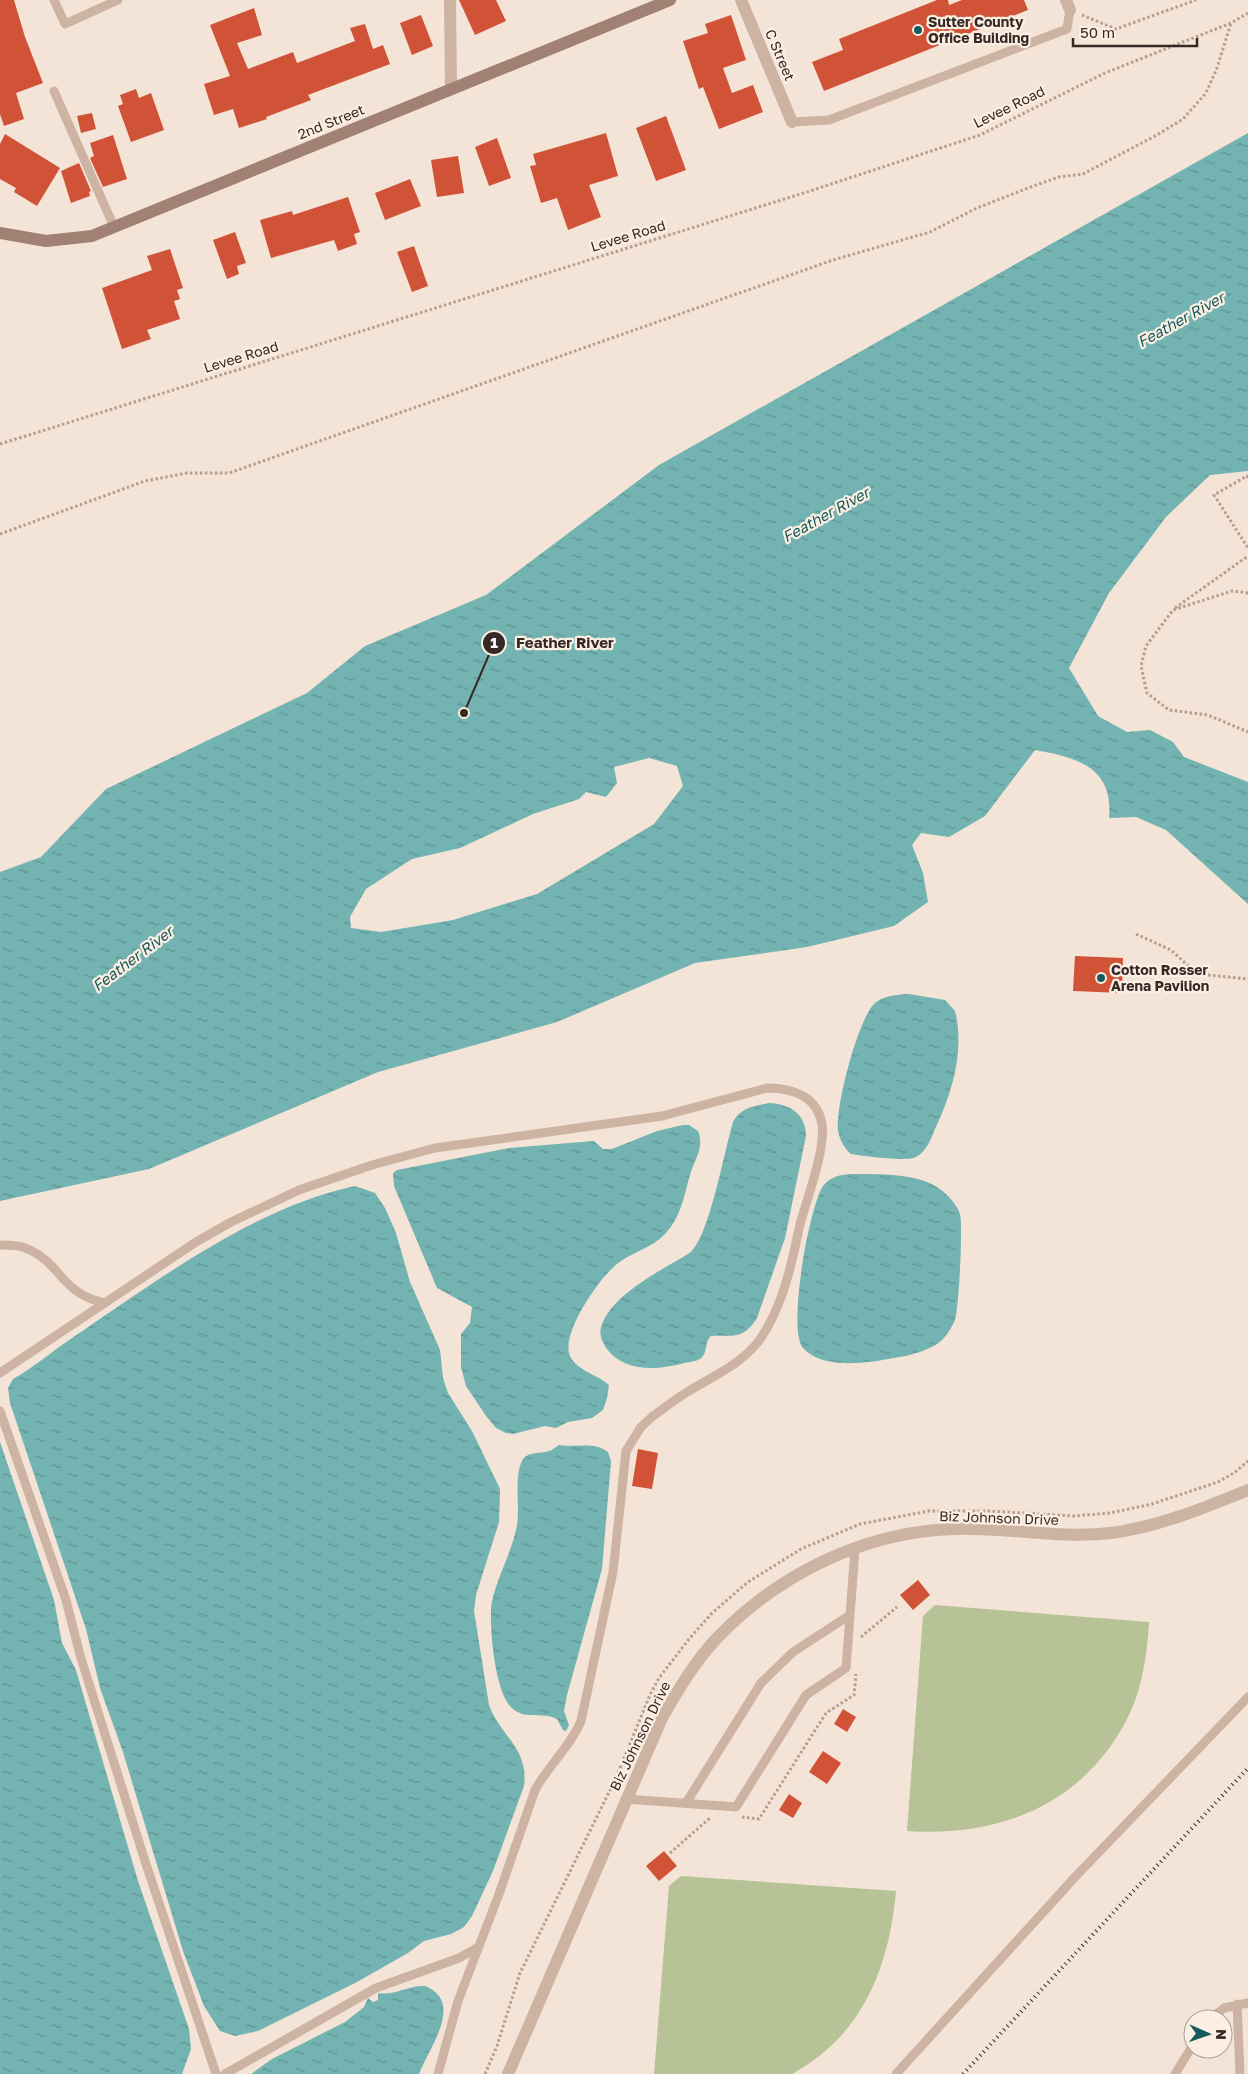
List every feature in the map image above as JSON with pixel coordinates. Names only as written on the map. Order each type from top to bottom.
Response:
[{"type":"main road","name":"2nd Street","points":[[1,237],[46,241],[92,236],[670,0]]},
{"type":"street","points":[[450,0],[451,89]]},
{"type":"street","name":"C Street","points":[[741,0],[792,122]]},
{"type":"street","name":"Biz Johnson Drive","points":[[508,2074],[647,1749],[674,1698],[695,1665],[717,1638],[765,1596],[818,1564],[855,1549],[900,1535],[955,1529],[1059,1535],[1113,1532],[1175,1517],[1248,1490]]},
{"type":"lane","points":[[54,0],[65,24],[118,0]]},
{"type":"lane","points":[[792,122],[828,120],[1067,29],[1068,5]]},
{"type":"lane","points":[[54,92],[114,227]]},
{"type":"lane","points":[[0,1373],[196,1242],[270,1202],[329,1179],[406,1155],[487,1140],[662,1116],[767,1088],[783,1088],[798,1092],[809,1100],[817,1112],[822,1123],[818,1155],[779,1305],[768,1326],[757,1342],[742,1357],[653,1416],[641,1427],[626,1451],[613,1572],[581,1721],[570,1742],[543,1775],[534,1790],[499,1894],[458,2001],[438,2074]]},
{"type":"lane","points":[[0,1245],[17,1246],[30,1250],[42,1258],[80,1295],[104,1303]]},
{"type":"lane","points":[[0,1411],[66,1600],[80,1655],[146,1864],[216,2074]]},
{"type":"lane","points":[[625,1799],[736,1807],[806,1695],[846,1668],[855,1549]]},
{"type":"lane","points":[[686,1803],[761,1683],[793,1652],[850,1615]]},
{"type":"lane","points":[[896,2074],[1076,1876],[1248,1697]]},
{"type":"lane","points":[[225,2074],[376,1988],[459,1958],[477,1948]]},
{"type":"lane","points":[[1223,2009],[1237,2004],[1248,2003]]},
{"type":"lane","points":[[1237,2004],[1240,2074]]},
{"type":"lane","points":[[1175,2074],[1184,2059]]},
{"type":"path","points":[[1068,5],[1116,29],[1196,0]]},
{"type":"path","name":"Levee Road","points":[[0,444],[801,194],[980,135],[1104,73],[1231,22],[1248,13]]},
{"type":"path","points":[[0,534],[144,480],[187,473],[229,473],[824,263],[930,232],[977,208],[1059,177],[1083,174],[1183,119],[1206,93],[1217,68],[1231,22]]},
{"type":"path","points":[[1248,478],[1247,476],[1214,495],[1248,548]]},
{"type":"path","points":[[1248,556],[1173,610],[1146,646],[1141,666],[1147,693],[1169,710],[1208,715],[1248,732]]},
{"type":"path","points":[[1173,610],[1232,591],[1248,593]]},
{"type":"path","points":[[1136,934],[1171,950],[1197,974],[1248,979]]},
{"type":"path","points":[[859,1638],[897,1607]]},
{"type":"path","points":[[740,1817],[759,1818],[826,1713],[854,1695],[856,1667]]},
{"type":"path","points":[[670,1853],[712,1816]]},
{"type":"green space","points":[[935,1605],[1149,1622],[1138,1693],[1129,1715],[1111,1746],[1089,1771],[1065,1792],[1037,1809],[1007,1821],[975,1828],[942,1832],[907,1831],[923,1616]]},
{"type":"green space","points":[[681,1876],[896,1891],[887,1947],[868,1997],[854,2019],[837,2040],[817,2058],[792,2074],[654,2074],[669,1886]]},
{"type":"water","points":[[1248,133],[1248,471],[1210,475],[1166,517],[1109,593],[1069,668],[1098,716],[1127,732],[1150,730],[1173,742],[1184,757],[1248,782],[1248,904],[1166,830],[1136,817],[1109,818],[1109,801],[1105,787],[1099,776],[1089,768],[1065,756],[1035,750],[985,816],[949,837],[921,833],[912,845],[923,873],[928,902],[894,926],[807,947],[695,963],[557,1022],[378,1072],[149,1169],[0,1201],[0,872],[41,857],[106,789],[307,693],[365,646],[486,595],[659,465]],"holes":[[[649,758],[677,766],[683,786],[654,824],[537,894],[453,920],[381,932],[351,928],[350,917],[366,889],[412,859],[460,848],[533,814],[579,799],[586,792],[606,797],[617,783],[614,767]]]},
{"type":"water","points":[[909,994],[945,1000],[955,1011],[958,1026],[958,1056],[947,1101],[928,1145],[916,1157],[894,1159],[851,1154],[840,1138],[838,1119],[848,1066],[860,1029],[873,1005],[881,999]]},
{"type":"water","points":[[769,1103],[784,1105],[800,1116],[806,1136],[785,1238],[757,1318],[747,1330],[737,1335],[711,1336],[707,1341],[702,1357],[696,1361],[651,1368],[622,1362],[607,1349],[601,1338],[601,1327],[607,1315],[627,1293],[691,1252],[698,1242],[710,1210],[733,1122],[744,1111]]},
{"type":"water","points":[[689,1125],[698,1131],[700,1148],[675,1221],[660,1239],[623,1260],[610,1271],[583,1307],[571,1334],[568,1346],[573,1361],[582,1369],[609,1385],[603,1410],[592,1418],[568,1422],[556,1428],[545,1426],[513,1434],[496,1428],[466,1386],[461,1367],[461,1334],[470,1323],[472,1307],[437,1288],[394,1186],[393,1173],[397,1170],[509,1148],[594,1141],[603,1149],[612,1149],[657,1131]]},
{"type":"water","points":[[850,1174],[905,1176],[927,1182],[946,1194],[960,1214],[961,1250],[955,1320],[943,1339],[927,1349],[900,1357],[871,1362],[846,1363],[822,1360],[803,1348],[799,1337],[797,1318],[799,1295],[806,1242],[817,1198],[823,1186],[829,1180]]},
{"type":"water","points":[[355,1186],[375,1193],[385,1208],[396,1233],[410,1282],[440,1350],[443,1378],[448,1393],[472,1431],[500,1489],[499,1522],[476,1595],[474,1611],[489,1705],[494,1716],[518,1752],[524,1773],[524,1786],[493,1871],[472,1916],[464,1927],[451,1934],[424,1941],[408,1953],[357,1982],[258,2031],[235,2036],[220,2031],[204,2006],[183,1951],[123,1752],[100,1688],[86,1629],[10,1403],[8,1388],[13,1379],[135,1295],[206,1250],[280,1211],[317,1196]]},
{"type":"water","points":[[0,1442],[54,1600],[62,1643],[76,1670],[138,1881],[189,2029],[191,2049],[182,2074],[0,2074]]},
{"type":"water","points":[[559,1445],[597,1447],[608,1452],[611,1461],[602,1569],[567,1695],[564,1711],[569,1725],[566,1731],[563,1730],[557,1719],[522,1714],[511,1707],[505,1699],[494,1657],[491,1624],[492,1601],[517,1525],[518,1475],[522,1461],[527,1456],[550,1451]]},
{"type":"water","points":[[425,1986],[437,1993],[442,2003],[443,2014],[436,2039],[419,2074],[251,2074],[272,2059],[345,2022],[364,2007],[368,1998],[373,2002],[378,2000],[378,1993],[384,1994]]},
{"type":"building","points":[[0,0],[14,0],[25,37],[43,83],[16,93],[24,119],[4,126],[0,114]]},
{"type":"building","points":[[459,0],[496,0],[506,21],[475,35]]},
{"type":"building","name":"Sutter County Office Building","points":[[937,0],[948,0],[949,5],[962,0],[1024,0],[1028,10],[824,91],[812,62],[843,50],[839,39]]},
{"type":"building","points":[[254,8],[262,35],[237,43],[248,69],[293,52],[297,63],[355,41],[350,28],[365,24],[373,49],[383,45],[390,64],[308,95],[311,100],[266,117],[267,119],[239,128],[233,109],[214,115],[204,84],[230,76],[210,25]]},
{"type":"building","points":[[421,15],[433,46],[412,55],[400,23]]},
{"type":"building","points":[[731,15],[746,60],[723,68],[732,93],[753,85],[763,112],[719,129],[703,87],[699,89],[683,41],[708,33],[705,24]]},
{"type":"building","points":[[136,89],[139,98],[151,93],[164,130],[131,142],[118,106],[123,104],[120,95]]},
{"type":"building","points":[[92,113],[96,129],[81,133],[77,116]]},
{"type":"building","points":[[666,116],[686,170],[656,181],[636,128]]},
{"type":"building","points":[[606,133],[618,176],[589,185],[601,217],[568,230],[557,198],[541,203],[530,166],[536,165],[533,154]]},
{"type":"building","points":[[5,134],[60,168],[37,206],[14,192],[16,188],[0,179],[0,144]]},
{"type":"building","points":[[113,135],[127,179],[103,187],[90,158],[94,156],[90,143]]},
{"type":"building","points":[[497,138],[511,178],[489,186],[475,147]]},
{"type":"building","points":[[458,156],[464,193],[437,197],[431,160]]},
{"type":"building","points":[[79,163],[91,191],[89,192],[90,196],[71,203],[61,171]]},
{"type":"building","points":[[410,179],[421,206],[385,220],[375,193]]},
{"type":"building","points":[[348,197],[360,232],[354,234],[357,244],[338,251],[334,240],[271,258],[260,220],[292,211],[293,215]]},
{"type":"building","points":[[235,232],[246,263],[237,266],[239,274],[227,279],[213,240]]},
{"type":"building","points":[[414,246],[428,286],[412,292],[397,252]]},
{"type":"building","points":[[170,249],[183,288],[177,290],[180,299],[174,301],[180,319],[147,330],[151,339],[122,349],[102,288],[152,270],[147,256]]},
{"type":"building","points":[[1075,956],[1123,958],[1122,993],[1073,991]]},
{"type":"building","points":[[638,1449],[658,1453],[652,1489],[632,1486]]},
{"type":"building","points":[[918,1580],[930,1595],[913,1610],[900,1595]]},
{"type":"building","points":[[843,1709],[856,1717],[847,1732],[834,1724]]},
{"type":"building","points":[[823,1751],[841,1763],[827,1784],[809,1772]]},
{"type":"building","points":[[789,1794],[802,1803],[793,1818],[779,1810]]},
{"type":"building","points":[[664,1851],[677,1866],[659,1881],[646,1866]]},
{"type":"railway","points":[[963,2074],[1248,1768]]},
{"type":"place","name":"Sutter County Office Building","points":[[918,30]]},
{"type":"place","name":"Feather River","points":[[464,713]]},
{"type":"place","name":"Cotton Rosser Arena Pavilion","points":[[1101,978]]}]
